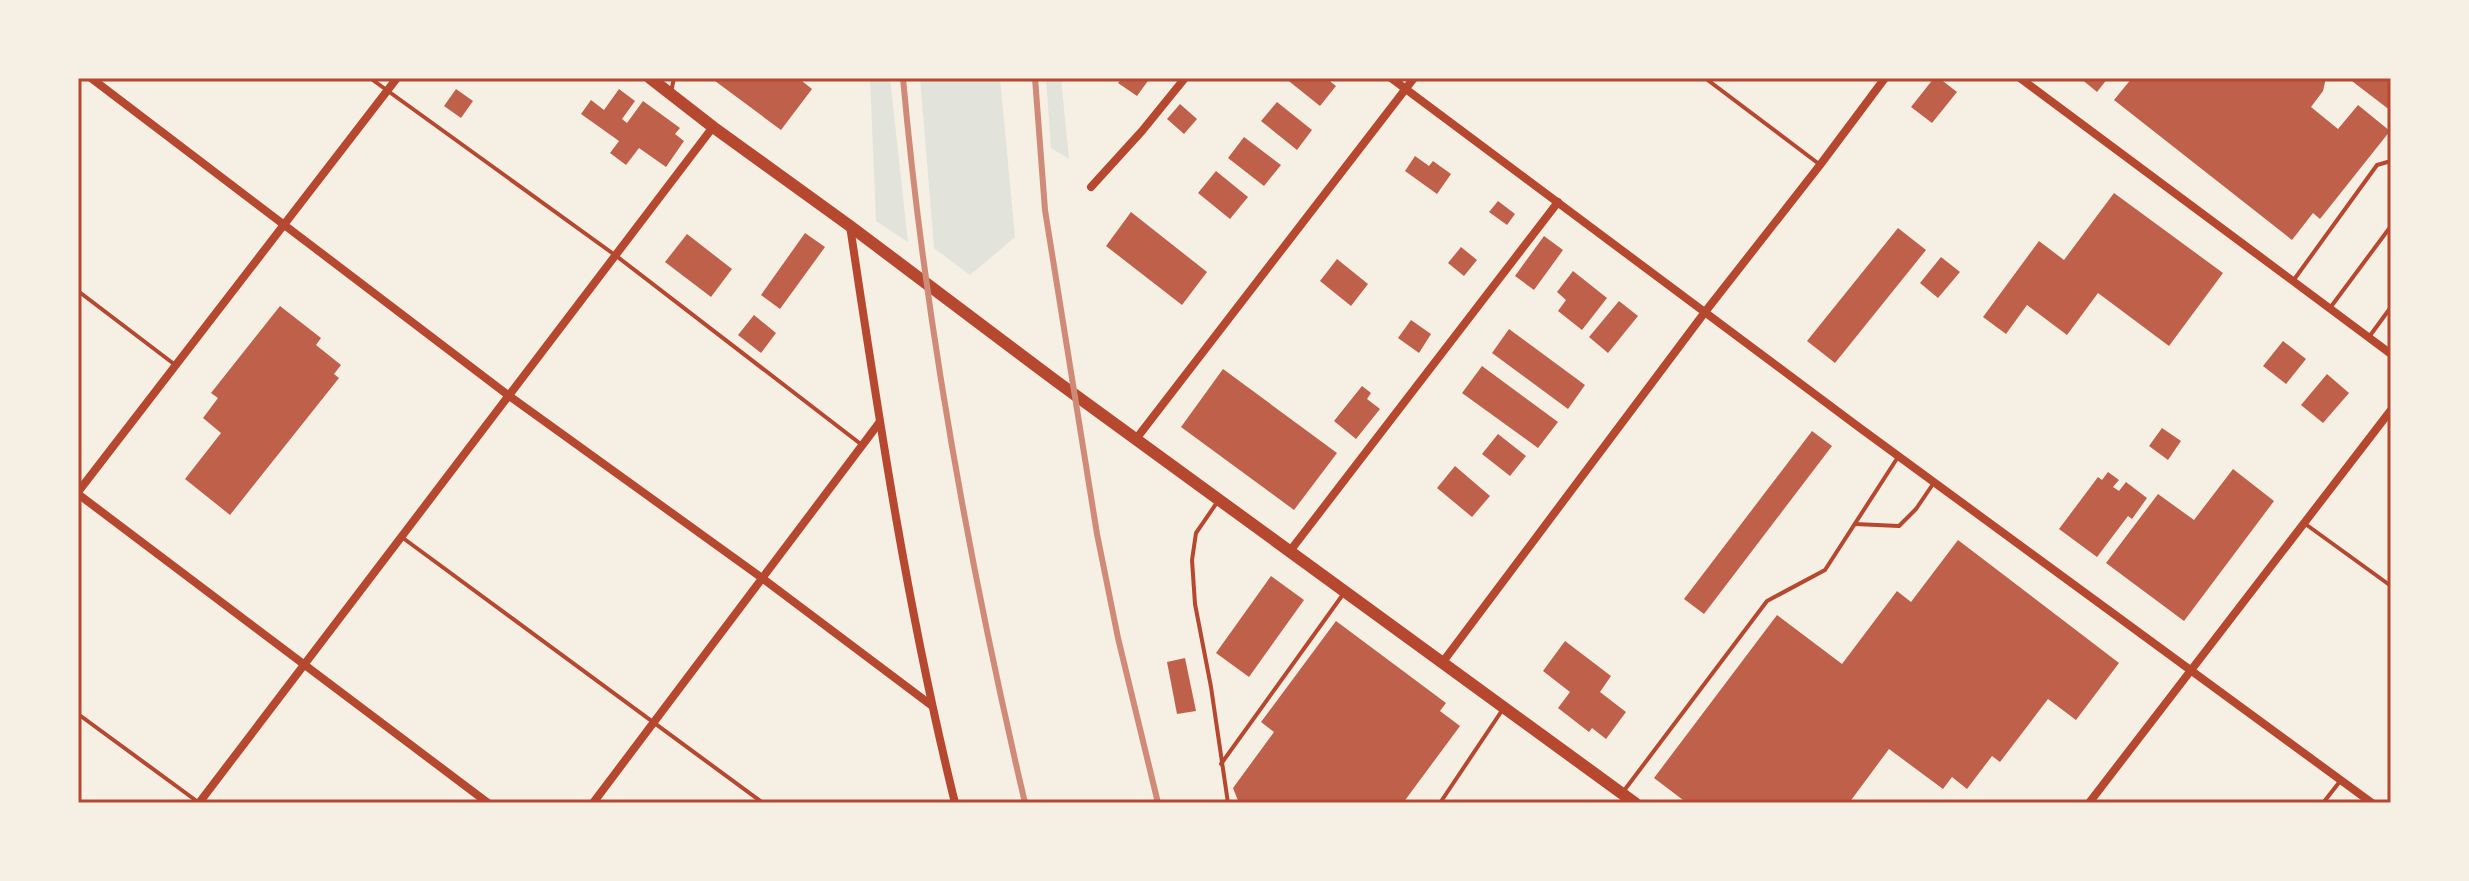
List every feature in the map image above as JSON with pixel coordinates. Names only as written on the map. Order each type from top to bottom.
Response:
[{"type":"main road","points":[[650,78],[1136,439],[1635,803]]},
{"type":"street","points":[[91,78],[508,395],[762,578],[931,705]]},
{"type":"street","points":[[397,78],[78,493],[488,803]]},
{"type":"street","points":[[1091,187],[1185,78]]},
{"type":"street","points":[[1391,78],[2372,803]]},
{"type":"street","points":[[1136,439],[1414,78]]},
{"type":"street","points":[[1442,663],[1885,78]]},
{"type":"street","points":[[2020,78],[2391,354]]},
{"type":"street","points":[[199,803],[713,127]]},
{"type":"street","points":[[1290,551],[1558,202]]},
{"type":"street","points":[[850,226],[879,423],[931,705],[955,803]]},
{"type":"street","points":[[2089,803],[2391,410]]},
{"type":"street","points":[[593,803],[879,423]]},
{"type":"lane","points":[[370,78],[615,255],[862,445]]},
{"type":"lane","points":[[671,94],[674,78]]},
{"type":"lane","points":[[1705,78],[1820,165]]},
{"type":"lane","points":[[2293,281],[2377,165],[2391,161]]},
{"type":"lane","points":[[2330,308],[2391,226]]},
{"type":"lane","points":[[78,291],[176,366]]},
{"type":"lane","points":[[2369,337],[2391,307]]},
{"type":"lane","points":[[1621,794],[1767,601],[1825,570],[1899,456]]},
{"type":"lane","points":[[1855,524],[1899,526],[1916,509],[1934,482]]},
{"type":"lane","points":[[1219,499],[1196,533],[1192,560],[1195,604],[1228,803]]},
{"type":"lane","points":[[2304,523],[2391,586]]},
{"type":"lane","points":[[401,536],[763,803]]},
{"type":"lane","points":[[1221,764],[1345,591]]},
{"type":"lane","points":[[1440,803],[1504,708]]},
{"type":"lane","points":[[79,717],[199,803]]},
{"type":"lane","points":[[2323,803],[2341,780]]},
{"type":"shaded area","points":[[870,78],[890,78],[908,242],[876,221]]},
{"type":"shaded area","points":[[920,78],[1000,78],[1015,237],[970,275],[934,248]]},
{"type":"shaded area","points":[[1046,78],[1061,78],[1069,159],[1051,148]]},
{"type":"building","points":[[711,78],[804,78],[802,81],[812,89],[781,130]]},
{"type":"building","points":[[1122,78],[1150,78],[1137,96],[1118,83]]},
{"type":"building","points":[[1285,78],[1326,78],[1336,86],[1320,106]]},
{"type":"building","points":[[1934,78],[1939,78],[1957,92],[1932,123],[1911,107]]},
{"type":"building","points":[[2080,78],[2108,78],[2097,92]]},
{"type":"building","points":[[2132,78],[2326,78],[2323,91],[2311,107],[2338,129],[2358,105],[2390,131],[2320,219],[2313,213],[2292,240],[2114,100]]},
{"type":"building","points":[[2348,78],[2391,78],[2391,111]]},
{"type":"building","points":[[456,89],[473,101],[461,118],[444,106]]},
{"type":"building","points":[[619,89],[635,101],[622,119],[627,123],[643,101],[680,128],[675,134],[684,141],[666,167],[639,148],[626,165],[610,153],[619,141],[581,114],[591,100],[604,110]]},
{"type":"building","points":[[1277,102],[1312,130],[1297,150],[1261,121]]},
{"type":"building","points":[[1180,104],[1197,119],[1184,134],[1167,119]]},
{"type":"building","points":[[1244,137],[1281,165],[1264,186],[1228,158]]},
{"type":"building","points":[[1415,156],[1429,166],[1433,161],[1451,174],[1437,194],[1405,171]]},
{"type":"building","points":[[1216,171],[1248,197],[1230,219],[1198,193]]},
{"type":"building","points":[[2114,193],[2223,273],[2169,346],[2098,293],[2067,335],[2027,305],[2006,334],[1983,317],[2039,241],[2064,260]]},
{"type":"building","points":[[1498,201],[1515,214],[1507,225],[1489,212]]},
{"type":"building","points":[[1131,212],[1207,272],[1182,305],[1106,246]]},
{"type":"building","points":[[1898,228],[1926,250],[1835,363],[1807,341]]},
{"type":"building","points":[[805,233],[825,247],[780,309],[761,295]]},
{"type":"building","points":[[687,234],[732,269],[711,297],[665,262]]},
{"type":"building","points":[[1544,236],[1563,250],[1534,290],[1515,276]]},
{"type":"building","points":[[1461,247],[1477,260],[1464,276],[1448,263]]},
{"type":"building","points":[[1941,257],[1960,272],[1938,298],[1920,283]]},
{"type":"building","points":[[1337,259],[1368,284],[1351,306],[1320,281]]},
{"type":"building","points":[[1573,271],[1607,298],[1582,330],[1558,311],[1566,300],[1557,292]]},
{"type":"building","points":[[1619,301],[1638,316],[1608,353],[1589,337]]},
{"type":"building","points":[[280,306],[321,338],[316,345],[341,365],[334,374],[339,378],[230,515],[185,479],[221,433],[203,418],[218,398],[211,393]]},
{"type":"building","points":[[754,315],[776,333],[761,353],[738,335]]},
{"type":"building","points":[[1411,320],[1431,334],[1419,353],[1398,338]]},
{"type":"building","points":[[1509,329],[1585,385],[1568,409],[1492,353]]},
{"type":"building","points":[[2283,341],[2306,359],[2286,384],[2263,366]]},
{"type":"building","points":[[1482,366],[1558,422],[1538,448],[1462,393]]},
{"type":"building","points":[[1223,369],[1337,453],[1294,510],[1181,427]]},
{"type":"building","points":[[2327,374],[2349,393],[2323,423],[2301,405]]},
{"type":"building","points":[[1362,386],[1371,393],[1367,399],[1380,409],[1356,439],[1334,421]]},
{"type":"building","points":[[2162,428],[2181,441],[2168,460],[2149,446]]},
{"type":"building","points":[[1812,431],[1832,446],[1704,614],[1684,599]]},
{"type":"building","points":[[1498,434],[1526,456],[1510,476],[1482,454]]},
{"type":"building","points":[[1455,466],[1490,496],[1472,517],[1437,488]]},
{"type":"building","points":[[2233,469],[2274,501],[2184,621],[2106,563],[2158,494],[2194,520]]},
{"type":"building","points":[[2108,472],[2119,480],[2113,487],[2119,491],[2126,482],[2147,498],[2132,519],[2128,516],[2097,557],[2059,529],[2098,477],[2102,480]]},
{"type":"building","points":[[1958,540],[2119,663],[2076,720],[2048,699],[2000,762],[1992,756],[1967,789],[1952,777],[1943,789],[1889,749],[1849,803],[1687,803],[1654,778],[1777,615],[1842,664],[1897,591],[1911,602]]},
{"type":"building","points":[[1271,576],[1304,600],[1249,677],[1216,653]]},
{"type":"building","points":[[1336,621],[1446,703],[1440,711],[1460,726],[1403,803],[1239,803],[1233,788],[1274,732],[1261,722]]},
{"type":"building","points":[[1565,641],[1611,676],[1600,692],[1626,712],[1606,739],[1592,728],[1589,732],[1558,708],[1570,692],[1543,671]]},
{"type":"building","points":[[1185,658],[1196,711],[1177,714],[1167,662]]},
{"type":"railway","points":[[903,78],[923,261],[951,443],[985,623],[1025,803]]},
{"type":"railway","points":[[1035,78],[1045,210],[1097,534],[1118,638],[1158,803]]}]
